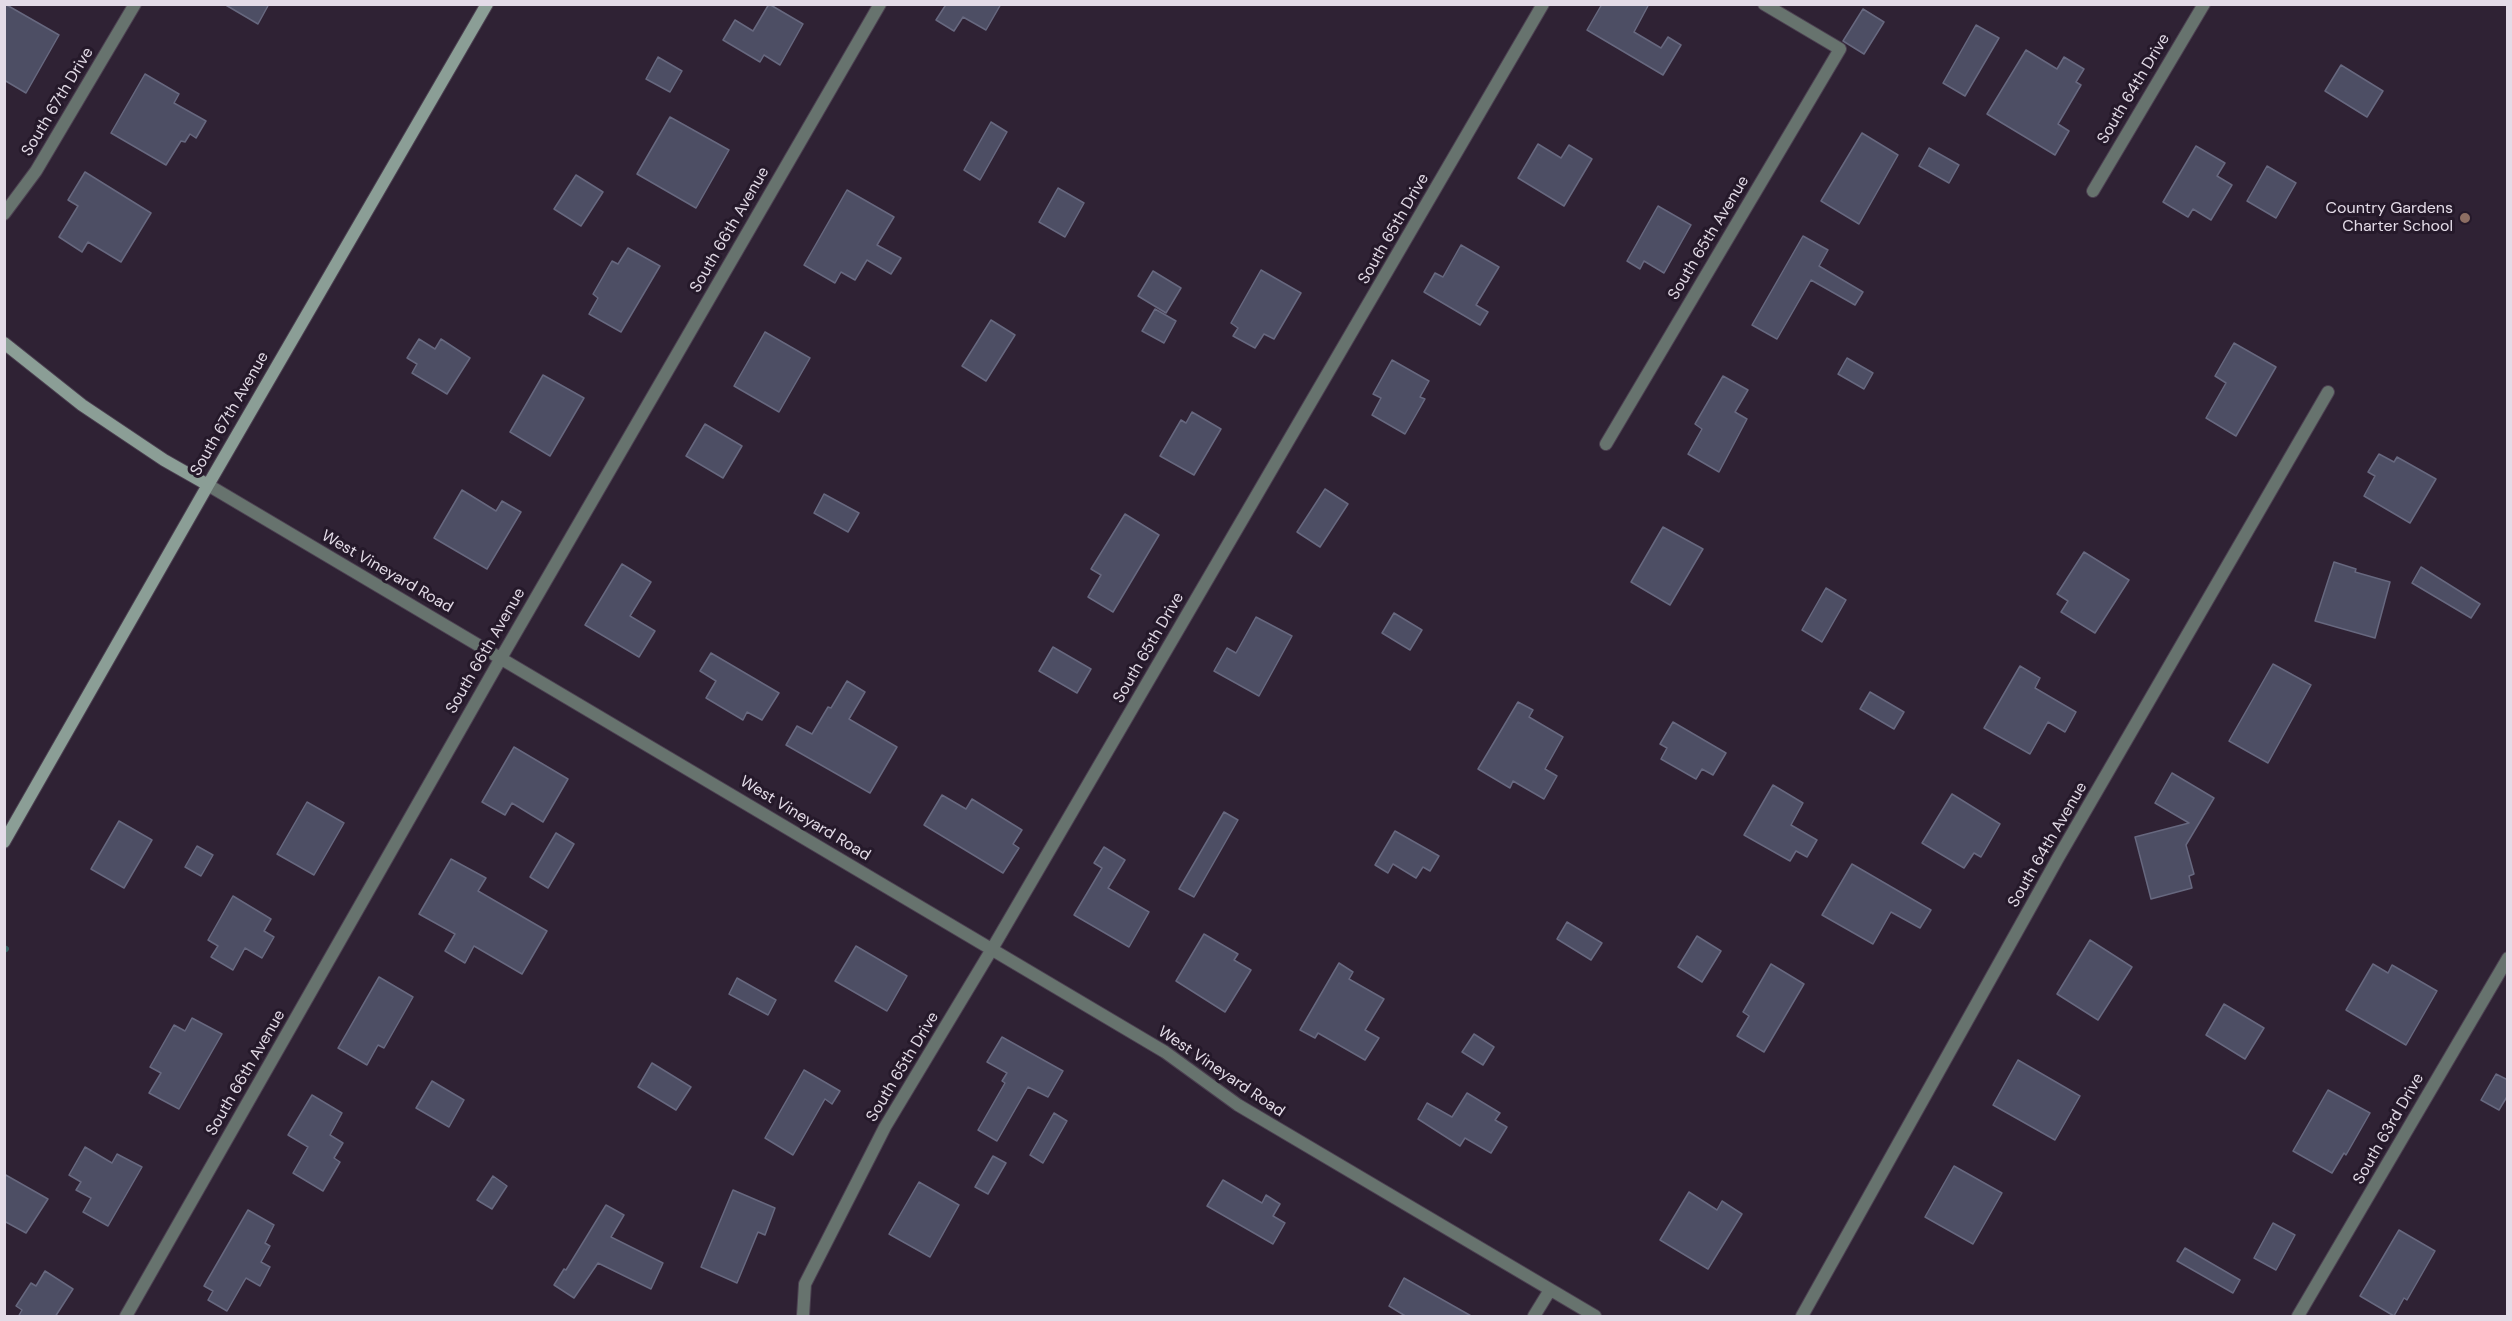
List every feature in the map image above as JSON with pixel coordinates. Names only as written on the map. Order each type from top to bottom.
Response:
[{"type":"main road","name":"South 67th Avenue","points":[[4,842],[487,4]]},
{"type":"main road","name":"West Vineyard Road","points":[[4,343],[91,411],[164,460],[208,485]]},
{"type":"street","name":"South 67th Drive","points":[[4,214],[36,171],[135,4]]},
{"type":"street","name":"South 66th Avenue","points":[[126,1317],[501,658],[880,4]]},
{"type":"street","name":"South 65th Drive","points":[[803,1317],[805,1284],[885,1127],[992,949],[1543,4]]},
{"type":"street","name":"South 65th Avenue","points":[[1606,444],[1840,49],[1764,4]]},
{"type":"street","name":"South 64th Drive","points":[[2093,190],[2204,4]]},
{"type":"street","name":"South 64th Avenue","points":[[1802,1317],[2058,858],[2328,392]]},
{"type":"street","name":"West Vineyard Road","points":[[208,485],[1165,1052],[1238,1105],[1594,1317]]},
{"type":"street","name":"South 63rd Drive","points":[[2298,1317],[2508,958]]},
{"type":"street","points":[[1534,1317],[1550,1290]]},
{"type":"building","points":[[5,4],[59,35],[26,93],[4,80]]},
{"type":"building","points":[[224,4],[269,4],[258,24]]},
{"type":"building","points":[[769,4],[803,24],[780,65],[764,55],[760,62],[723,40],[735,20],[753,31]]},
{"type":"building","points":[[943,4],[1001,4],[986,30],[963,17],[954,31],[936,20],[945,6]]},
{"type":"building","points":[[1602,4],[1649,4],[1634,32],[1661,48],[1668,37],[1681,45],[1663,75],[1587,30]]},
{"type":"building","points":[[1863,9],[1884,22],[1864,54],[1843,41]]},
{"type":"building","points":[[1976,25],[1999,38],[1965,96],[1943,83]]},
{"type":"building","points":[[2026,50],[2057,69],[2064,57],[2084,69],[2076,82],[2081,85],[2058,124],[2069,131],[2055,155],[1987,114]]},
{"type":"building","points":[[658,57],[682,71],[670,92],[646,79]]},
{"type":"building","points":[[2341,65],[2383,91],[2367,117],[2325,91]]},
{"type":"building","points":[[145,74],[179,94],[174,103],[206,121],[196,138],[190,134],[185,142],[181,141],[166,165],[111,133]]},
{"type":"building","points":[[670,117],[729,150],[696,208],[637,174]]},
{"type":"building","points":[[991,122],[1007,132],[980,180],[964,170]]},
{"type":"building","points":[[1862,133],[1898,155],[1859,224],[1821,201]]},
{"type":"building","points":[[1538,144],[1561,158],[1569,145],[1592,159],[1564,206],[1518,178]]},
{"type":"building","points":[[2196,146],[2225,163],[2217,176],[2232,185],[2211,220],[2193,209],[2188,217],[2163,202]]},
{"type":"building","points":[[1929,148],[1959,165],[1949,183],[1919,166]]},
{"type":"building","points":[[2267,166],[2296,183],[2276,218],[2247,201]]},
{"type":"building","points":[[85,172],[151,213],[121,262],[88,242],[82,252],[59,237],[78,206],[68,200]]},
{"type":"building","points":[[576,175],[603,192],[581,226],[554,209]]},
{"type":"building","points":[[1058,188],[1084,203],[1065,237],[1039,222]]},
{"type":"building","points":[[847,190],[894,217],[877,245],[901,258],[891,274],[867,260],[855,280],[841,272],[835,283],[804,265]]},
{"type":"building","points":[[1658,206],[1691,225],[1664,273],[1644,261],[1640,269],[1627,261]]},
{"type":"building","points":[[1803,236],[1828,250],[1819,266],[1863,292],[1855,305],[1811,280],[1777,339],[1752,325]]},
{"type":"building","points":[[1461,245],[1499,267],[1476,305],[1488,312],[1480,325],[1424,292],[1435,273],[1443,277]]},
{"type":"building","points":[[628,248],[660,266],[621,332],[589,314],[598,298],[593,294],[612,261],[618,264]]},
{"type":"building","points":[[1261,270],[1301,293],[1274,339],[1264,334],[1255,348],[1233,336],[1238,328],[1231,323]]},
{"type":"building","points":[[1153,271],[1181,288],[1166,313],[1138,296]]},
{"type":"building","points":[[1155,309],[1176,321],[1164,343],[1142,331]]},
{"type":"building","points":[[991,320],[1015,335],[986,381],[962,366]]},
{"type":"building","points":[[765,332],[810,358],[779,412],[734,386]]},
{"type":"building","points":[[419,339],[435,349],[441,339],[470,358],[447,394],[412,373],[417,364],[407,358]]},
{"type":"building","points":[[2234,343],[2276,367],[2236,436],[2206,418],[2226,383],[2215,376]]},
{"type":"building","points":[[1847,358],[1873,373],[1864,389],[1838,374]]},
{"type":"building","points":[[1392,360],[1429,381],[1420,397],[1425,399],[1405,434],[1372,415],[1381,398],[1373,394]]},
{"type":"building","points":[[543,375],[584,398],[550,456],[510,432]]},
{"type":"building","points":[[1723,376],[1748,390],[1735,412],[1747,419],[1719,472],[1688,454],[1702,429],[1695,424]]},
{"type":"building","points":[[1192,412],[1221,429],[1194,475],[1160,456],[1181,420],[1186,423]]},
{"type":"building","points":[[705,424],[742,446],[723,478],[686,456]]},
{"type":"building","points":[[2379,454],[2394,462],[2397,457],[2436,479],[2410,523],[2364,496],[2375,476],[2368,472]]},
{"type":"building","points":[[1325,489],[1348,504],[1320,547],[1297,532]]},
{"type":"building","points":[[462,490],[496,511],[502,501],[521,512],[487,569],[434,538]]},
{"type":"building","points":[[824,494],[859,513],[848,532],[814,513]]},
{"type":"building","points":[[1125,514],[1159,535],[1113,612],[1088,597],[1101,575],[1091,569]]},
{"type":"building","points":[[1663,527],[1703,549],[1670,605],[1631,582]]},
{"type":"building","points":[[2084,552],[2129,580],[2095,633],[2061,612],[2068,601],[2057,594]]},
{"type":"building","points":[[2334,562],[2356,569],[2355,572],[2390,582],[2375,638],[2315,621]]},
{"type":"building","points":[[622,564],[651,582],[630,616],[655,631],[639,657],[585,625]]},
{"type":"building","points":[[2421,567],[2480,604],[2471,618],[2412,583]]},
{"type":"building","points":[[1826,588],[1846,600],[1822,642],[1802,630]]},
{"type":"building","points":[[1394,613],[1422,630],[1410,650],[1382,633]]},
{"type":"building","points":[[1256,617],[1292,636],[1259,696],[1214,671],[1227,648],[1236,653]]},
{"type":"building","points":[[1053,647],[1091,669],[1077,693],[1039,671]]},
{"type":"building","points":[[711,653],[779,693],[762,720],[747,712],[743,720],[706,698],[716,681],[700,671]]},
{"type":"building","points":[[2273,664],[2311,685],[2268,763],[2229,741]]},
{"type":"building","points":[[2020,666],[2040,678],[2035,688],[2076,712],[2065,732],[2048,722],[2030,754],[1984,728]]},
{"type":"building","points":[[847,681],[865,692],[849,719],[897,747],[870,793],[786,745],[797,726],[812,734]]},
{"type":"building","points":[[1870,692],[1904,712],[1894,729],[1860,709]]},
{"type":"building","points":[[1518,702],[1533,710],[1529,717],[1563,737],[1545,769],[1557,776],[1544,799],[1513,781],[1510,788],[1478,769]]},
{"type":"building","points":[[1673,722],[1726,753],[1713,775],[1702,769],[1696,779],[1661,759],[1667,748],[1660,744]]},
{"type":"building","points":[[514,747],[568,779],[543,822],[512,803],[505,815],[482,802]]},
{"type":"building","points":[[2172,773],[2214,798],[2186,845],[2194,874],[2189,876],[2192,888],[2151,899],[2135,837],[2189,823],[2155,803]]},
{"type":"building","points":[[1773,785],[1803,803],[1791,825],[1817,840],[1807,857],[1796,851],[1790,861],[1744,835]]},
{"type":"building","points":[[1952,794],[2000,824],[1981,857],[1974,853],[1964,868],[1922,843]]},
{"type":"building","points":[[942,795],[966,809],[972,799],[1022,830],[1013,844],[1019,848],[1003,873],[924,825]]},
{"type":"building","points":[[307,802],[344,823],[314,875],[277,854]]},
{"type":"building","points":[[1224,812],[1238,820],[1194,897],[1179,889]]},
{"type":"building","points":[[119,821],[152,840],[124,888],[91,869]]},
{"type":"building","points":[[1395,831],[1439,856],[1430,871],[1423,867],[1416,878],[1393,864],[1388,873],[1375,865]]},
{"type":"building","points":[[556,833],[574,844],[548,888],[530,877]]},
{"type":"building","points":[[197,846],[213,855],[201,876],[185,867]]},
{"type":"building","points":[[1104,847],[1125,860],[1108,888],[1149,912],[1129,947],[1074,915],[1102,868],[1094,863]]},
{"type":"building","points":[[451,859],[486,878],[478,891],[547,931],[522,974],[474,946],[465,963],[445,951],[455,934],[419,914]]},
{"type":"building","points":[[1852,864],[1931,910],[1920,928],[1891,912],[1873,944],[1822,915]]},
{"type":"building","points":[[233,896],[271,919],[264,931],[274,937],[262,958],[245,948],[233,970],[211,957],[218,946],[208,940]]},
{"type":"building","points":[[1567,922],[1602,943],[1591,960],[1557,939]]},
{"type":"building","points":[[1204,934],[1238,954],[1234,960],[1251,970],[1225,1012],[1176,981]]},
{"type":"building","points":[[1697,936],[1721,951],[1702,982],[1678,967]]},
{"type":"building","points":[[2090,940],[2132,967],[2098,1020],[2057,994]]},
{"type":"building","points":[[856,946],[907,976],[887,1011],[835,981]]},
{"type":"building","points":[[1339,963],[1353,972],[1349,979],[1384,999],[1365,1030],[1379,1038],[1365,1060],[1318,1033],[1315,1038],[1300,1030]]},
{"type":"building","points":[[1771,964],[1804,984],[1764,1052],[1737,1036],[1749,1016],[1743,1012]]},
{"type":"building","points":[[2373,964],[2388,973],[2392,965],[2437,991],[2406,1045],[2346,1010]]},
{"type":"building","points":[[379,977],[413,997],[384,1048],[378,1045],[367,1065],[338,1048]]},
{"type":"building","points":[[737,978],[776,1000],[768,1015],[729,994]]},
{"type":"building","points":[[2224,1004],[2264,1028],[2245,1059],[2206,1035]]},
{"type":"building","points":[[192,1018],[222,1034],[179,1109],[149,1093],[161,1073],[150,1067],[174,1025],[185,1031]]},
{"type":"building","points":[[1474,1034],[1494,1047],[1483,1065],[1462,1052]]},
{"type":"building","points":[[1002,1037],[1063,1071],[1048,1097],[1028,1087],[997,1141],[978,1130],[1005,1083],[1002,1081],[1007,1073],[987,1062]]},
{"type":"building","points":[[2018,1060],[2080,1096],[2055,1140],[1993,1105]]},
{"type":"building","points":[[652,1063],[691,1087],[676,1110],[638,1087]]},
{"type":"building","points":[[804,1070],[840,1091],[832,1104],[825,1099],[793,1155],[765,1138]]},
{"type":"building","points":[[2496,1074],[2508,1080],[2508,1095],[2499,1110],[2481,1100]]},
{"type":"building","points":[[432,1081],[464,1100],[449,1127],[416,1108]]},
{"type":"building","points":[[2328,1090],[2370,1113],[2346,1155],[2344,1153],[2332,1173],[2293,1151]]},
{"type":"building","points":[[1467,1093],[1500,1113],[1495,1120],[1507,1127],[1491,1153],[1465,1138],[1460,1146],[1418,1119],[1427,1103],[1452,1117]]},
{"type":"building","points":[[312,1095],[342,1113],[330,1135],[343,1143],[334,1158],[340,1162],[323,1191],[293,1173],[308,1147],[288,1135]]},
{"type":"building","points":[[1054,1113],[1067,1121],[1043,1163],[1030,1155]]},
{"type":"building","points":[[85,1147],[112,1163],[117,1154],[142,1167],[108,1226],[83,1212],[91,1198],[76,1190],[81,1182],[69,1175]]},
{"type":"building","points":[[993,1156],[1006,1163],[988,1194],[975,1187]]},
{"type":"building","points":[[1954,1166],[2002,1193],[1973,1244],[1925,1217]]},
{"type":"building","points":[[4,1174],[48,1199],[26,1233],[4,1221]]},
{"type":"building","points":[[493,1176],[507,1186],[492,1209],[477,1200]]},
{"type":"building","points":[[1223,1180],[1262,1203],[1266,1195],[1280,1204],[1273,1216],[1285,1223],[1273,1244],[1207,1206]]},
{"type":"building","points":[[919,1182],[959,1205],[930,1257],[889,1234]]},
{"type":"building","points":[[733,1190],[775,1208],[765,1235],[758,1232],[737,1283],[701,1267]]},
{"type":"building","points":[[1689,1192],[1717,1210],[1722,1201],[1742,1214],[1708,1269],[1660,1240]]},
{"type":"building","points":[[606,1205],[624,1215],[611,1237],[663,1263],[651,1289],[598,1263],[574,1298],[554,1285],[564,1269],[566,1270]]},
{"type":"building","points":[[248,1210],[274,1225],[265,1243],[270,1246],[261,1262],[270,1267],[260,1286],[246,1278],[227,1311],[208,1300],[213,1291],[204,1286]]},
{"type":"building","points":[[2273,1223],[2295,1235],[2276,1270],[2254,1258]]},
{"type":"building","points":[[2399,1230],[2435,1251],[2407,1300],[2404,1298],[2394,1316],[2360,1296]]},
{"type":"building","points":[[2185,1248],[2240,1280],[2233,1293],[2177,1261]]},
{"type":"building","points":[[45,1271],[73,1289],[55,1317],[18,1317],[22,1310],[16,1306],[31,1283],[36,1286]]},
{"type":"building","points":[[1404,1278],[1473,1317],[1407,1317],[1389,1306]]},
{"type":"place","name":"Country Gardens Charter School","points":[[2465,218]]}]
